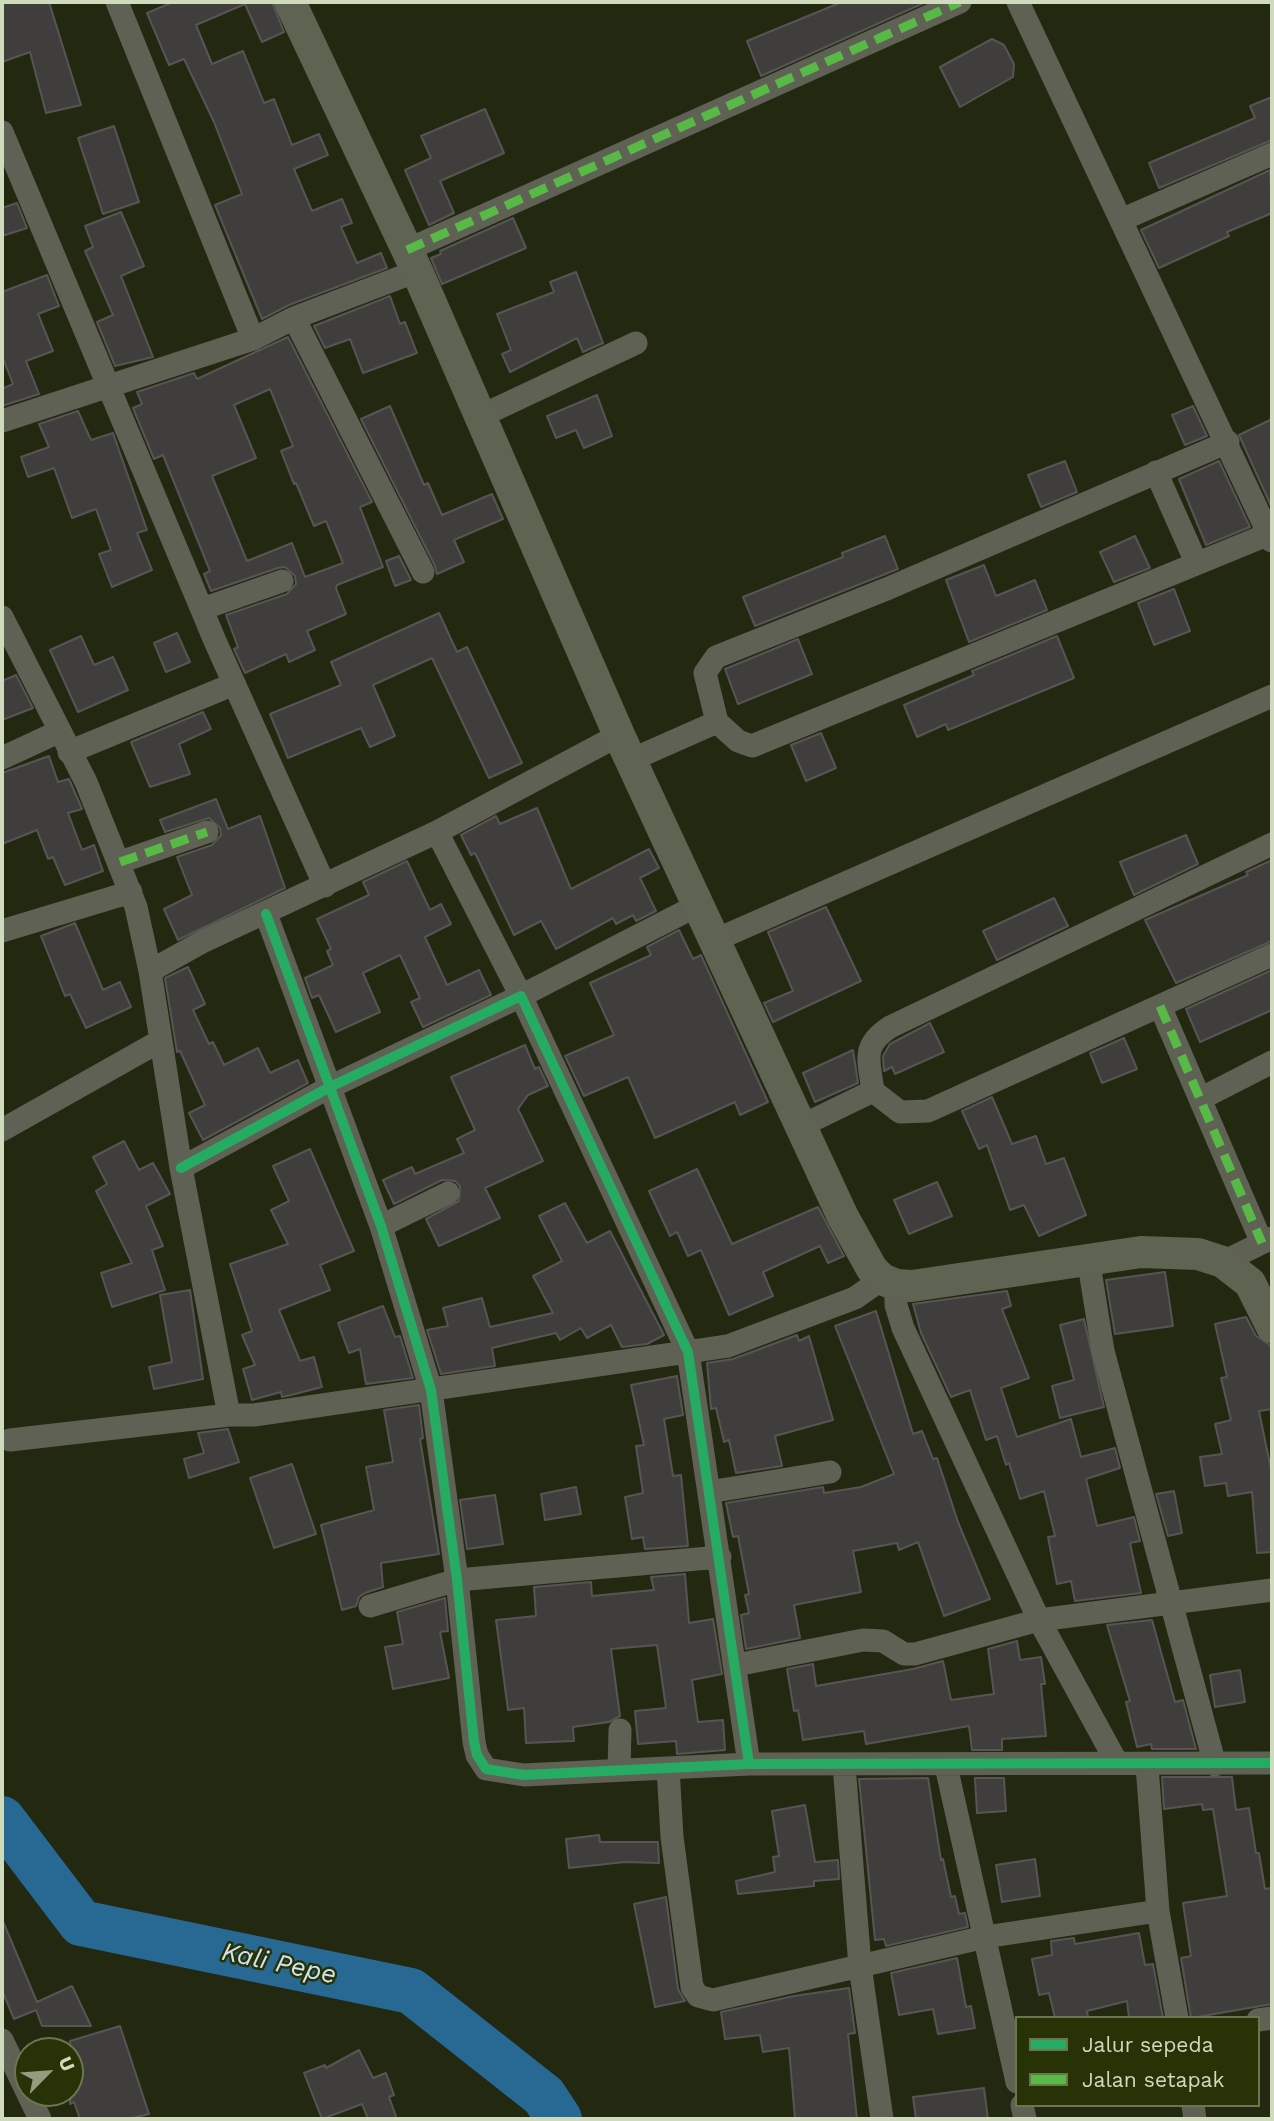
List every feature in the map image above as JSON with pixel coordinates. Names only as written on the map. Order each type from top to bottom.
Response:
[{"type":"main road","points":[[290,2],[412,261],[713,941],[863,1256],[889,1282],[912,1286],[1141,1252],[1198,1254],[1223,1262],[1250,1283],[1272,1327]]},
{"type":"street","points":[[117,2],[253,339]]},
{"type":"street","points":[[2,421],[253,339],[960,2]]},
{"type":"street","points":[[1018,2],[1269,527],[1196,562],[752,746],[738,741],[717,722],[705,673],[716,657],[889,588],[1228,442]]},
{"type":"street","points":[[2,132],[234,684],[325,886]]},
{"type":"street","points":[[1121,220],[1272,154]]},
{"type":"street","points":[[294,318],[423,572]]},
{"type":"street","points":[[481,416],[636,343]]},
{"type":"street","points":[[1156,472],[1196,562]]},
{"type":"street","points":[[202,609],[282,581]]},
{"type":"street","points":[[2,617],[86,782],[131,892],[150,971],[181,1168],[229,1415]]},
{"type":"street","points":[[2,758],[64,742],[234,684]]},
{"type":"street","points":[[713,941],[1272,696]]},
{"type":"street","points":[[150,971],[204,941],[625,747],[717,722]]},
{"type":"street","points":[[120,862],[207,832]]},
{"type":"street","points":[[437,832],[521,996],[688,1352],[749,1764]]},
{"type":"street","points":[[1272,844],[890,1027],[873,1038],[868,1052],[873,1091],[900,1112],[928,1111],[1272,954]]},
{"type":"street","points":[[2,931],[131,892]]},
{"type":"street","points":[[181,1168],[328,1088],[521,996],[698,905]]},
{"type":"street","points":[[266,914],[381,1226],[431,1390],[457,1580],[474,1742],[477,1755],[486,1769],[524,1775],[749,1764],[946,1766],[1117,1763],[1147,1766],[1272,1763]]},
{"type":"street","points":[[1160,1006],[1267,1240],[1223,1262]]},
{"type":"street","points":[[2,1130],[160,1041]]},
{"type":"street","points":[[1202,1098],[1272,1062]]},
{"type":"street","points":[[801,1126],[873,1091]]},
{"type":"street","points":[[381,1226],[448,1193]]},
{"type":"street","points":[[1088,1258],[1103,1351],[1215,1765]]},
{"type":"street","points":[[10,1440],[229,1415],[254,1415],[728,1346],[855,1298],[889,1282],[904,1328],[1040,1620],[1117,1763]]},
{"type":"street","points":[[709,1492],[830,1472]]},
{"type":"street","points":[[370,1606],[457,1580],[720,1557]]},
{"type":"street","points":[[736,1665],[863,1640],[883,1642],[904,1654],[915,1654],[1040,1620],[1170,1601],[1272,1590]]},
{"type":"street","points":[[619,1770],[620,1730]]},
{"type":"street","points":[[844,1765],[860,1966],[882,2119]]},
{"type":"street","points":[[946,1766],[1015,2073]]},
{"type":"street","points":[[1147,1766],[1158,1911],[1177,2016]]},
{"type":"street","points":[[668,1768],[673,1837],[691,1987],[698,1996],[713,2000],[985,1937],[1158,1911]]},
{"type":"street","points":[[2,2040],[40,2119]]},
{"type":"building","points":[[2,2],[49,2],[81,105],[46,113],[30,52],[2,62]]},
{"type":"building","points":[[173,2],[272,2],[284,32],[262,42],[245,4],[196,25],[212,64],[243,51],[264,103],[274,99],[292,145],[319,134],[328,155],[294,169],[312,211],[342,199],[352,223],[341,227],[357,263],[381,253],[387,268],[289,305],[262,319],[215,205],[242,194],[214,122],[184,59],[169,65],[147,13]]},
{"type":"building","points":[[842,2],[926,2],[761,76],[747,41]]},
{"type":"building","points":[[992,39],[1004,45],[1014,64],[1013,77],[960,107],[940,67]]},
{"type":"building","points":[[1272,97],[1272,140],[1159,188],[1149,163],[1255,118],[1250,106]]},
{"type":"building","points":[[485,109],[504,153],[440,181],[454,213],[429,225],[405,170],[431,158],[421,136]]},
{"type":"building","points":[[114,126],[139,202],[103,214],[78,138]]},
{"type":"building","points":[[1270,170],[1272,213],[1227,232],[1229,236],[1159,268],[1141,230]]},
{"type":"building","points":[[17,203],[27,228],[2,236],[2,208]]},
{"type":"building","points":[[121,212],[144,266],[121,276],[153,357],[115,366],[97,322],[113,315],[85,251],[93,247],[85,226]]},
{"type":"building","points":[[513,218],[526,248],[442,284],[431,258],[441,254],[440,251]]},
{"type":"building","points":[[576,272],[603,343],[583,352],[577,338],[510,372],[502,354],[511,350],[497,314],[554,292],[550,282]]},
{"type":"building","points":[[47,275],[59,306],[38,314],[53,351],[26,361],[39,394],[2,406],[2,389],[13,384],[2,356],[2,292]]},
{"type":"building","points":[[390,296],[400,324],[405,322],[417,353],[363,373],[350,339],[325,348],[314,326]]},
{"type":"building","points":[[288,337],[372,502],[360,507],[383,567],[337,585],[346,614],[307,631],[315,650],[289,662],[286,654],[245,673],[234,649],[238,647],[226,615],[287,594],[296,584],[295,576],[285,567],[278,568],[211,591],[204,574],[210,571],[163,455],[154,459],[133,408],[142,404],[137,392],[194,373],[197,379]],"holes":[[[270,389],[293,446],[281,451],[294,484],[296,483],[314,526],[326,521],[343,563],[305,577],[292,543],[247,561],[212,476],[256,458],[234,405]]]},
{"type":"building","points":[[597,395],[612,436],[584,448],[576,430],[556,438],[547,416]]},
{"type":"building","points":[[390,406],[424,485],[428,483],[442,515],[492,494],[503,519],[454,540],[464,562],[437,574],[361,419]]},
{"type":"building","points":[[1193,406],[1207,436],[1185,445],[1172,415]]},
{"type":"building","points":[[78,411],[91,440],[113,433],[147,530],[137,533],[152,570],[112,587],[99,554],[111,550],[96,509],[72,518],[54,468],[28,477],[21,457],[49,447],[39,424]]},
{"type":"building","points":[[1272,419],[1272,505],[1271,506],[1239,435]]},
{"type":"building","points":[[1065,461],[1077,492],[1041,507],[1028,475]]},
{"type":"building","points":[[1219,461],[1250,527],[1206,545],[1179,479]]},
{"type":"building","points":[[885,536],[898,569],[755,626],[743,597],[843,557],[842,553]]},
{"type":"building","points":[[1135,536],[1150,568],[1114,582],[1100,552]]},
{"type":"building","points":[[399,556],[411,580],[395,586],[386,561]]},
{"type":"building","points":[[984,565],[996,596],[1035,580],[1047,610],[969,642],[946,580]]},
{"type":"building","points":[[1174,589],[1190,631],[1154,645],[1138,603]]},
{"type":"building","points":[[439,613],[457,652],[467,647],[522,763],[489,778],[432,658],[373,685],[395,736],[370,747],[361,728],[288,758],[270,714],[341,685],[331,662]]},
{"type":"building","points":[[177,633],[190,662],[166,672],[154,643]]},
{"type":"building","points":[[81,636],[94,665],[113,657],[128,690],[78,712],[50,650]]},
{"type":"building","points":[[1057,636],[1074,678],[948,730],[946,724],[917,737],[904,705],[974,675],[972,671]]},
{"type":"building","points":[[798,639],[812,674],[738,704],[725,669]]},
{"type":"building","points":[[16,675],[33,708],[2,720],[2,681]]},
{"type":"building","points":[[203,712],[211,729],[179,744],[190,774],[150,787],[131,742]]},
{"type":"building","points":[[821,733],[836,768],[806,781],[791,745]]},
{"type":"building","points":[[49,756],[58,782],[69,779],[82,809],[68,813],[82,850],[94,845],[103,871],[65,885],[53,857],[48,859],[37,830],[2,844],[2,773]]},
{"type":"building","points":[[216,799],[228,829],[260,816],[285,888],[178,940],[164,909],[192,895],[177,857],[212,845],[221,835],[220,828],[209,818],[165,832],[160,820]]},
{"type":"building","points":[[537,808],[571,889],[649,849],[659,868],[640,878],[656,911],[636,921],[633,915],[616,924],[613,918],[556,949],[541,921],[514,935],[475,853],[471,855],[461,835],[496,816],[500,824]]},
{"type":"building","points":[[1186,835],[1198,864],[1134,895],[1120,862]]},
{"type":"building","points":[[1272,860],[1272,941],[1176,983],[1145,920],[1248,875],[1246,872]]},
{"type":"building","points":[[407,861],[430,910],[441,904],[451,924],[425,937],[447,985],[479,970],[491,995],[423,1027],[411,1002],[420,998],[400,955],[363,973],[380,1012],[336,1032],[319,995],[312,998],[305,978],[333,965],[327,951],[331,949],[317,919],[369,895],[363,882]]},
{"type":"building","points":[[1054,898],[1068,926],[997,960],[983,931]]},
{"type":"building","points":[[826,907],[861,981],[773,1022],[764,1003],[793,991],[768,932]]},
{"type":"building","points":[[75,923],[103,990],[120,982],[131,1007],[86,1028],[70,994],[65,996],[41,936]]},
{"type":"building","points":[[679,930],[693,959],[701,955],[768,1102],[740,1115],[735,1102],[655,1138],[628,1077],[584,1096],[565,1056],[614,1035],[590,983],[651,955],[647,947]]},
{"type":"building","points":[[188,967],[205,1004],[193,1010],[209,1044],[213,1042],[224,1065],[258,1048],[270,1073],[298,1060],[308,1083],[203,1140],[189,1113],[205,1105],[180,1051],[177,1052],[165,978]]},
{"type":"building","points":[[1272,970],[1272,1010],[1200,1042],[1186,1009]]},
{"type":"building","points":[[930,1023],[944,1052],[895,1074],[892,1067],[884,1071],[883,1056],[890,1044]]},
{"type":"building","points":[[1124,1038],[1137,1069],[1102,1083],[1090,1053]]},
{"type":"building","points":[[525,1045],[535,1069],[539,1067],[548,1086],[528,1095],[518,1109],[543,1161],[485,1188],[500,1218],[439,1246],[426,1219],[459,1201],[460,1186],[455,1181],[442,1180],[394,1204],[383,1180],[412,1167],[415,1174],[464,1153],[457,1139],[475,1130],[451,1077]]},
{"type":"building","points":[[853,1050],[858,1083],[815,1102],[803,1073]]},
{"type":"building","points":[[992,1097],[1012,1144],[1036,1136],[1046,1164],[1064,1158],[1086,1215],[1039,1236],[1024,1205],[1010,1210],[987,1145],[979,1149],[962,1111]]},
{"type":"building","points":[[124,1141],[139,1170],[153,1163],[170,1194],[146,1206],[163,1246],[152,1250],[165,1290],[112,1307],[101,1273],[132,1263],[96,1191],[107,1184],[93,1157]]},
{"type":"building","points":[[310,1149],[354,1251],[320,1265],[330,1290],[279,1310],[300,1361],[314,1357],[322,1387],[282,1397],[281,1392],[252,1400],[243,1369],[255,1365],[242,1335],[252,1331],[230,1264],[288,1244],[271,1210],[289,1201],[273,1166]]},
{"type":"building","points":[[697,1169],[732,1244],[818,1207],[844,1256],[828,1263],[820,1246],[763,1272],[773,1296],[729,1315],[701,1250],[688,1256],[677,1232],[670,1236],[649,1191]]},
{"type":"building","points":[[937,1182],[952,1216],[909,1234],[894,1200]]},
{"type":"building","points":[[565,1203],[587,1243],[610,1231],[664,1335],[647,1344],[622,1347],[611,1325],[587,1338],[581,1328],[560,1340],[556,1333],[492,1348],[495,1366],[441,1374],[427,1330],[448,1326],[443,1308],[482,1298],[490,1327],[553,1313],[533,1276],[562,1261],[539,1216]]},
{"type":"building","points":[[1165,1272],[1173,1326],[1115,1334],[1106,1280]]},
{"type":"building","points":[[190,1290],[203,1379],[154,1389],[149,1367],[172,1362],[160,1295]]},
{"type":"building","points":[[1007,1291],[1011,1306],[1002,1309],[1029,1378],[1001,1388],[1017,1437],[1071,1419],[1081,1457],[1115,1448],[1120,1468],[1086,1479],[1097,1526],[1134,1517],[1140,1541],[1130,1543],[1141,1593],[1075,1601],[1071,1581],[1057,1584],[1048,1537],[1055,1536],[1044,1491],[1020,1499],[997,1436],[986,1440],[970,1390],[951,1397],[921,1333],[913,1304]]},
{"type":"building","points":[[383,1306],[395,1337],[400,1336],[413,1378],[366,1384],[360,1349],[349,1353],[338,1323]]},
{"type":"building","points":[[876,1311],[913,1434],[922,1431],[933,1459],[937,1458],[958,1522],[990,1599],[944,1616],[918,1542],[899,1550],[897,1543],[853,1551],[861,1592],[794,1605],[800,1638],[746,1649],[741,1615],[749,1613],[745,1595],[749,1594],[738,1536],[733,1537],[726,1503],[823,1487],[824,1493],[861,1487],[894,1474],[835,1326]]},
{"type":"building","points":[[1246,1317],[1256,1336],[1270,1345],[1272,1355],[1272,1409],[1259,1411],[1272,1474],[1272,1552],[1257,1553],[1252,1492],[1228,1496],[1226,1483],[1205,1486],[1200,1457],[1222,1454],[1215,1424],[1231,1420],[1221,1378],[1227,1377],[1215,1324]]},
{"type":"building","points":[[1084,1319],[1104,1407],[1060,1418],[1052,1386],[1074,1380],[1060,1325]]},
{"type":"building","points":[[797,1335],[799,1341],[809,1336],[833,1420],[775,1436],[782,1466],[736,1473],[729,1440],[724,1442],[716,1408],[711,1409],[707,1363],[733,1359]]},
{"type":"building","points":[[677,1376],[683,1415],[664,1419],[673,1476],[681,1475],[688,1546],[645,1549],[643,1537],[632,1539],[625,1497],[643,1493],[636,1446],[644,1445],[631,1385]]},
{"type":"building","points":[[419,1405],[423,1438],[420,1439],[439,1554],[381,1563],[383,1587],[365,1593],[359,1597],[356,1606],[342,1610],[321,1525],[374,1510],[366,1467],[393,1462],[384,1410]]},
{"type":"building","points":[[228,1429],[239,1462],[189,1478],[184,1459],[204,1453],[198,1433]]},
{"type":"building","points":[[292,1464],[316,1534],[274,1548],[250,1478]]},
{"type":"building","points":[[576,1487],[581,1514],[545,1520],[541,1494]]},
{"type":"building","points":[[1174,1491],[1182,1533],[1168,1536],[1156,1494]]},
{"type":"building","points":[[495,1495],[503,1544],[467,1549],[460,1500]]},
{"type":"building","points":[[685,1574],[689,1623],[713,1619],[722,1674],[692,1680],[698,1722],[723,1720],[725,1750],[677,1754],[676,1741],[638,1744],[635,1711],[666,1708],[657,1645],[611,1649],[620,1716],[609,1722],[573,1727],[574,1741],[526,1743],[524,1708],[508,1710],[496,1620],[536,1616],[534,1587],[591,1582],[592,1596],[654,1590],[651,1577]]},
{"type":"building","points":[[445,1598],[448,1631],[440,1632],[449,1678],[393,1689],[385,1647],[403,1644],[397,1612]]},
{"type":"building","points":[[1152,1620],[1175,1702],[1183,1700],[1196,1749],[1152,1749],[1151,1744],[1137,1747],[1126,1702],[1130,1701],[1107,1625]]},
{"type":"building","points":[[1017,1641],[1020,1660],[1041,1657],[1045,1684],[1041,1684],[1046,1736],[1002,1739],[1002,1750],[972,1750],[969,1726],[866,1744],[864,1731],[803,1740],[798,1710],[794,1711],[787,1669],[813,1664],[816,1686],[943,1661],[951,1700],[994,1694],[988,1649]]},
{"type":"building","points":[[1240,1670],[1245,1702],[1215,1707],[1210,1675]]},
{"type":"building","points":[[1162,1777],[1232,1777],[1236,1810],[1249,1808],[1265,1889],[1272,1888],[1272,2004],[1191,2016],[1181,1958],[1191,1956],[1183,1903],[1227,1896],[1213,1809],[1203,1810],[1202,1804],[1164,1809]]},
{"type":"building","points":[[928,1778],[941,1860],[943,1859],[951,1897],[955,1896],[959,1914],[965,1913],[968,1927],[886,1946],[884,1939],[875,1940],[859,1779]]},
{"type":"building","points":[[975,1778],[1004,1778],[1006,1811],[977,1813]]},
{"type":"building","points":[[805,1805],[815,1862],[838,1860],[839,1879],[814,1881],[814,1886],[738,1894],[736,1881],[775,1872],[773,1857],[779,1856],[772,1811]]},
{"type":"building","points":[[599,1835],[600,1842],[658,1842],[659,1863],[625,1862],[569,1868],[566,1839]]},
{"type":"building","points":[[1035,1859],[1040,1896],[1002,1902],[996,1865]]},
{"type":"building","points":[[666,1897],[678,1989],[685,2001],[655,2007],[634,1904]]},
{"type":"building","points":[[2,1919],[37,2002],[72,1986],[91,2026],[42,2026],[36,2010],[14,2019],[2,1990]]},
{"type":"building","points":[[1139,1933],[1145,1965],[1153,1964],[1163,2016],[1129,2016],[1127,2001],[1087,2011],[1088,2016],[1055,2016],[1049,1993],[1039,1995],[1032,1959],[1052,1955],[1051,1941],[1074,1938],[1075,1944]]},
{"type":"building","points":[[957,1958],[966,2007],[971,2006],[975,2028],[938,2034],[933,2009],[899,2015],[891,1973]]},
{"type":"building","points":[[849,1988],[855,2033],[848,2034],[857,2119],[795,2119],[789,2048],[763,2052],[760,2035],[725,2039],[721,2012],[794,1996]]},
{"type":"building","points":[[120,2026],[149,2114],[128,2119],[80,2119],[76,2107],[84,2107],[83,2037]]},
{"type":"building","points":[[359,2050],[373,2078],[386,2073],[394,2095],[389,2097],[397,2119],[368,2119],[362,2104],[322,2119],[304,2073],[325,2065],[326,2068]]},
{"type":"building","points":[[984,2088],[988,2119],[916,2119],[913,2097]]},
{"type":"waterway","name":"Kali Pepe","points":[[2,1819],[81,1923],[411,1991],[544,2096],[559,2119]]},
{"type":"marked path","points":[[407,250],[960,2]]},
{"type":"marked path","points":[[120,862],[207,832]]},
{"type":"marked path","points":[[1160,1006],[1262,1243]]},
{"type":"cycle path","points":[[266,914],[381,1226],[431,1390],[457,1580],[474,1742],[477,1755],[486,1769],[524,1775],[749,1764],[1272,1763]]},
{"type":"cycle path","points":[[181,1168],[328,1088],[521,996],[688,1352],[749,1764]]}]
